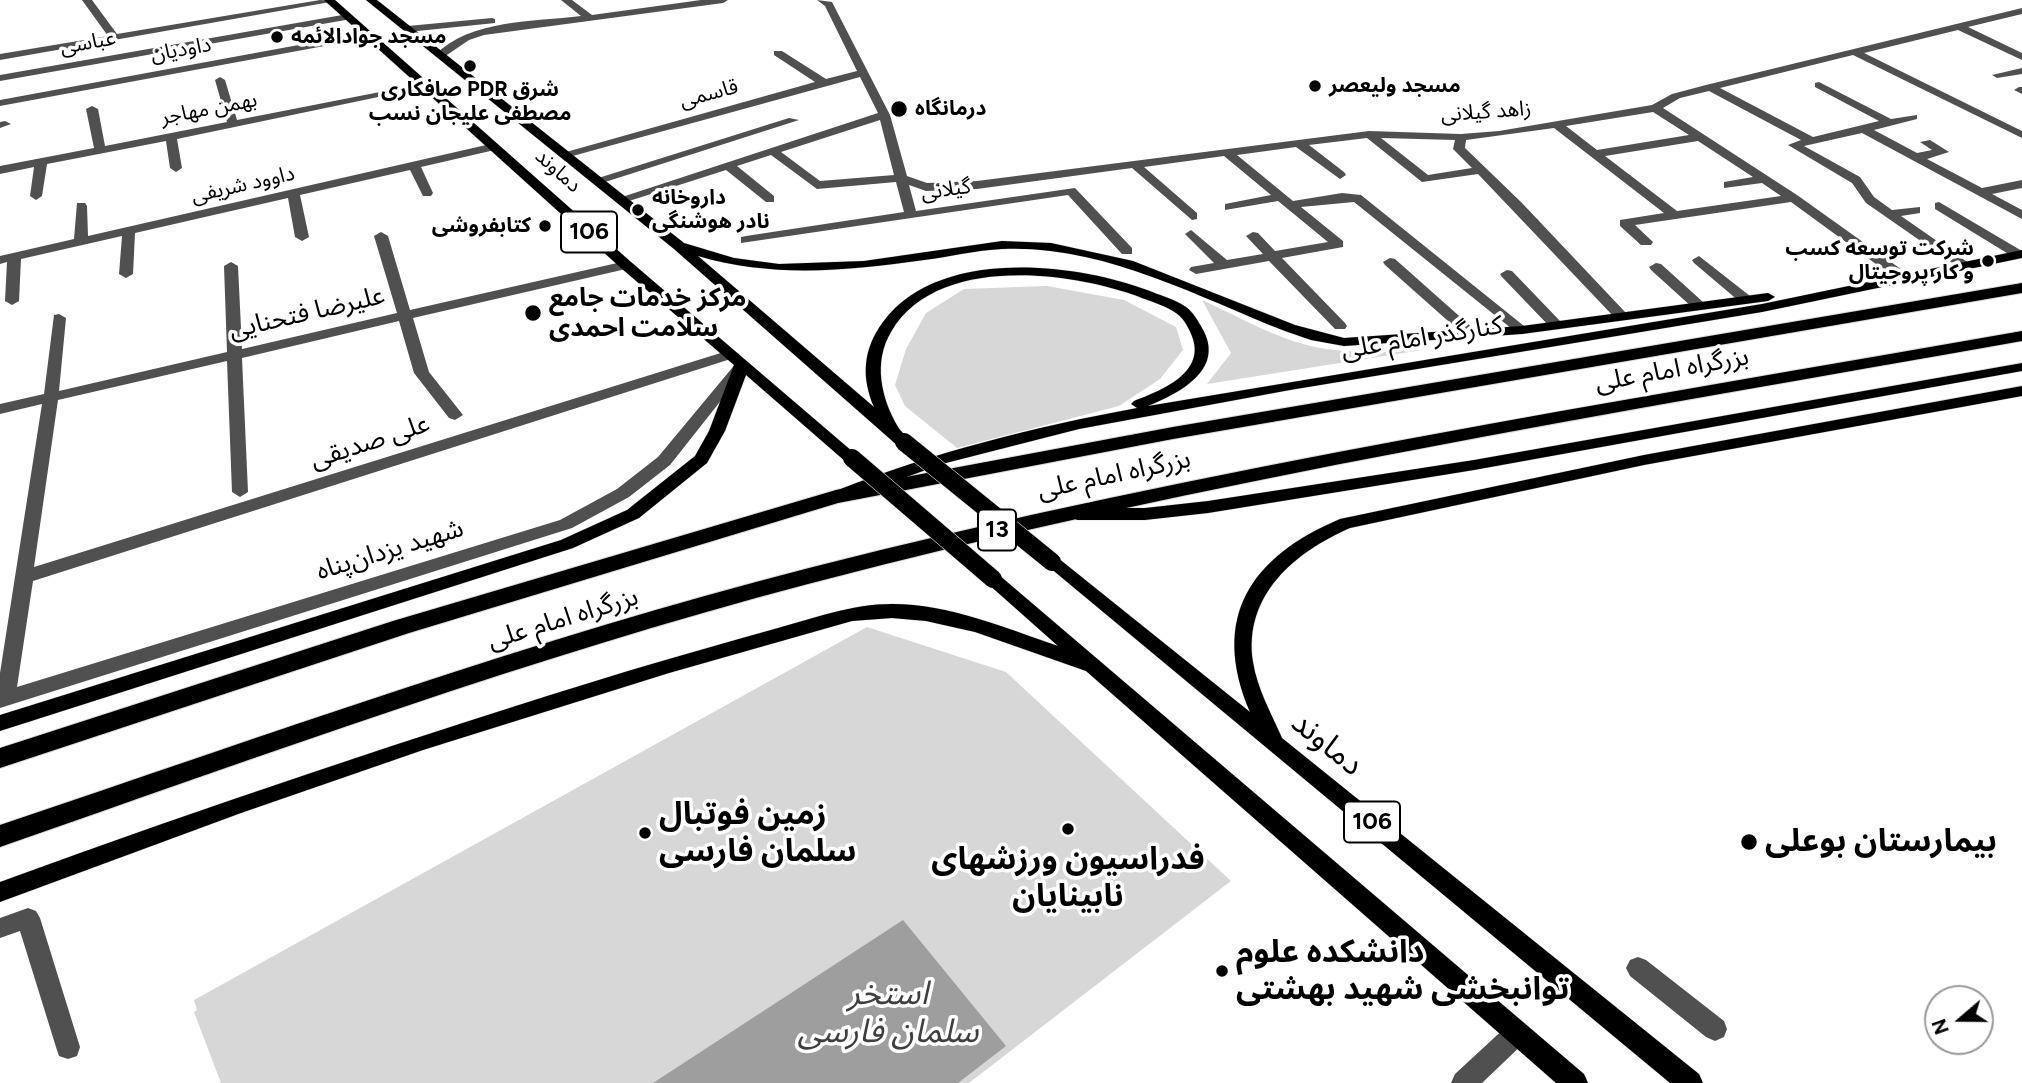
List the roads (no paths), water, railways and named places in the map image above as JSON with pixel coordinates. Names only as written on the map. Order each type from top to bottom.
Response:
[{"type":"highway","name":"بزرگراه امام علی","points":[[0,758],[401,627],[836,497],[1173,433],[2022,288]]},
{"type":"highway","name":"بزرگراه امام علی","points":[[0,836],[427,691],[803,578],[1063,514],[1479,432],[2022,336]]},
{"type":"main road","name":"دماوند","points":[[371,0],[622,199],[830,375],[899,438],[1690,1083]]},
{"type":"main road","name":"دماوند","points":[[330,1],[626,265],[993,579],[1088,664]]},
{"type":"main road","points":[[679,246],[733,262],[779,268],[863,265],[1002,245],[1051,247],[1128,264],[1316,337],[1344,342],[1522,330],[1745,299],[1816,295]]},
{"type":"main road","points":[[1938,273],[2003,268],[2021,258]]},
{"type":"main road","name":"کنارگذر امام علی","points":[[836,497],[884,476],[940,459],[1098,419],[1390,368],[1728,314],[1966,266],[2021,258]]},
{"type":"main road","points":[[899,438],[878,398],[872,374],[875,345],[892,317],[918,295],[948,281],[979,275],[1053,273],[1095,279],[1139,291],[1182,311],[1194,324],[1201,339],[1203,355],[1190,379],[1165,394],[1098,419]]},
{"type":"main road","points":[[0,723],[540,553],[601,531],[633,514],[701,459],[717,431],[737,359]]},
{"type":"main road","points":[[1063,514],[1145,514],[1208,507],[1474,465],[2022,367]]},
{"type":"main road","points":[[1273,741],[1252,692],[1243,659],[1242,637],[1260,584],[1296,548],[1318,533],[1346,523],[1644,460],[2022,391]]},
{"type":"main road","points":[[0,892],[234,806],[420,743],[669,666],[852,614],[892,611],[926,614],[978,626],[1088,664]]},
{"type":"main road","name":"106","points":[[1088,664],[1575,1083]]},
{"type":"street","points":[[87,0],[115,38]]},
{"type":"street","points":[[566,0],[587,14]]},
{"type":"street","points":[[440,55],[465,38],[482,32],[665,0]]},
{"type":"street","points":[[408,29],[723,0]]},
{"type":"street","points":[[0,57],[330,1]]},
{"type":"street","points":[[826,2],[884,115],[911,215]]},
{"type":"street","name":"زاهد گیلانی","points":[[773,151],[817,184],[900,178],[926,187],[977,184],[1369,134],[1461,137],[1557,125],[1655,108],[1676,96],[1710,87],[2022,11]]},
{"type":"street","points":[[2000,16],[2022,25]]},
{"type":"street","name":"عباسی","points":[[0,78],[348,17]]},
{"type":"street","points":[[1958,26],[2022,57]]},
{"type":"street","name":"داودیان","points":[[0,103],[166,67],[369,35]]},
{"type":"street","points":[[1853,51],[2022,135]]},
{"type":"street","points":[[778,53],[824,83]]},
{"type":"street","points":[[1997,75],[2022,71]]},
{"type":"street","name":"قاسمی","points":[[565,154],[864,72]]},
{"type":"street","points":[[220,80],[233,124]]},
{"type":"street","points":[[1819,85],[1889,122]]},
{"type":"street","name":"بهمن مهاجر","points":[[0,170],[426,86]]},
{"type":"street","points":[[1710,87],[1812,141]]},
{"type":"street","points":[[1655,108],[1793,198],[1906,280]]},
{"type":"street","points":[[92,109],[100,150]]},
{"type":"street","points":[[622,199],[884,115]]},
{"type":"street","points":[[1913,117],[1794,145],[1856,180],[1870,200],[1966,266]]},
{"type":"street","points":[[598,180],[793,120]]},
{"type":"street","points":[[1557,125],[1675,216]]},
{"type":"street","points":[[1862,128],[2022,215]]},
{"type":"street","points":[[1369,134],[1426,179],[1481,170]]},
{"type":"street","points":[[171,136],[177,168]]},
{"type":"street","points":[[1461,137],[1459,149],[1621,316]]},
{"type":"street","points":[[1594,154],[1701,137]]},
{"type":"street","points":[[1916,156],[1943,152],[1926,142]]},
{"type":"street","points":[[1298,143],[1340,175]]},
{"type":"street","name":"داوود شریفی","points":[[7,259],[495,147]]},
{"type":"street","points":[[1196,270],[1338,244],[1226,152]]},
{"type":"street","points":[[36,196],[41,162]]},
{"type":"street","points":[[1133,163],[1192,216]]},
{"type":"street","points":[[728,165],[770,199]]},
{"type":"street","points":[[415,166],[427,193]]},
{"type":"street","points":[[1728,185],[1764,179]]},
{"type":"street","points":[[977,184],[973,192],[978,199],[992,203]]},
{"type":"street","points":[[1981,192],[2022,184]]},
{"type":"street","name":"گیلانی","points":[[746,240],[1071,191],[1127,251]]},
{"type":"street","points":[[293,193],[302,237]]},
{"type":"street","points":[[1229,207],[1357,198],[1522,330]]},
{"type":"street","points":[[1646,242],[1625,223],[1793,198]]},
{"type":"street","points":[[81,206],[81,242]]},
{"type":"street","points":[[1939,206],[2021,258]]},
{"type":"street","points":[[1890,214],[1916,210]]},
{"type":"street","points":[[126,274],[128,231]]},
{"type":"street","points":[[1191,234],[1225,266]]},
{"type":"street","points":[[381,236],[422,373],[455,415]]},
{"type":"street","points":[[1253,236],[1340,326]]},
{"type":"street","points":[[7,259],[12,301]]},
{"type":"street","points":[[1699,260],[1745,299]]},
{"type":"street","points":[[1390,262],[1471,334]]},
{"type":"street","name":"علیرضا فتحنایی","points":[[0,409],[626,265]]},
{"type":"street","points":[[231,266],[240,492]]},
{"type":"street","points":[[1656,267],[1698,305]]},
{"type":"street","points":[[1507,274],[1556,325]]},
{"type":"street","points":[[3,699],[51,397],[59,318]]},
{"type":"street","name":"علی صدیقی","points":[[24,578],[737,359]]},
{"type":"street","name":"شهید یزدان‌پناه","points":[[3,699],[565,524],[623,493],[664,461],[737,359]]},
{"type":"street","points":[[0,928],[28,918],[68,1047]]},
{"type":"street","points":[[1637,968],[1715,1029]]},
{"type":"street","points":[[1464,1083],[1517,1033]]},
{"type":"water","name":"استخر سلمان فارسی","points":[[903,920],[1006,1046],[958,1083],[653,1083]]},
{"type":"place","name":"مسجد جوادالائمه","points":[[277,37]]},
{"type":"place","name":"صافکاری PDR شرق مصطفی علیجان نسب","points":[[470,66]]},
{"type":"place","name":"مسجد ولیعصر","points":[[1315,86]]},
{"type":"place","name":"درمانگاه","points":[[899,109]]},
{"type":"place","name":"داروخانه نادر هوشنگی","points":[[638,210]]},
{"type":"place","name":"کتابفروشی","points":[[545,226]]},
{"type":"place","name":"شرکت توسعه کسب و کار پروجیتال","points":[[1988,261]]},
{"type":"place","name":"مرکز خدمات جامع سلامت احمدی","points":[[533,313]]},
{"type":"place","name":"فدراسیون ورزشهای نابینایان","points":[[1068,829]]},
{"type":"place","name":"زمین فوتبال سلمان فارسی","points":[[645,833]]},
{"type":"place","name":"بیمارستان بوعلی","points":[[1749,842]]},
{"type":"place","name":"دانشکده علوم توانبخشی شهید بهشتی","points":[[1222,971]]}]
